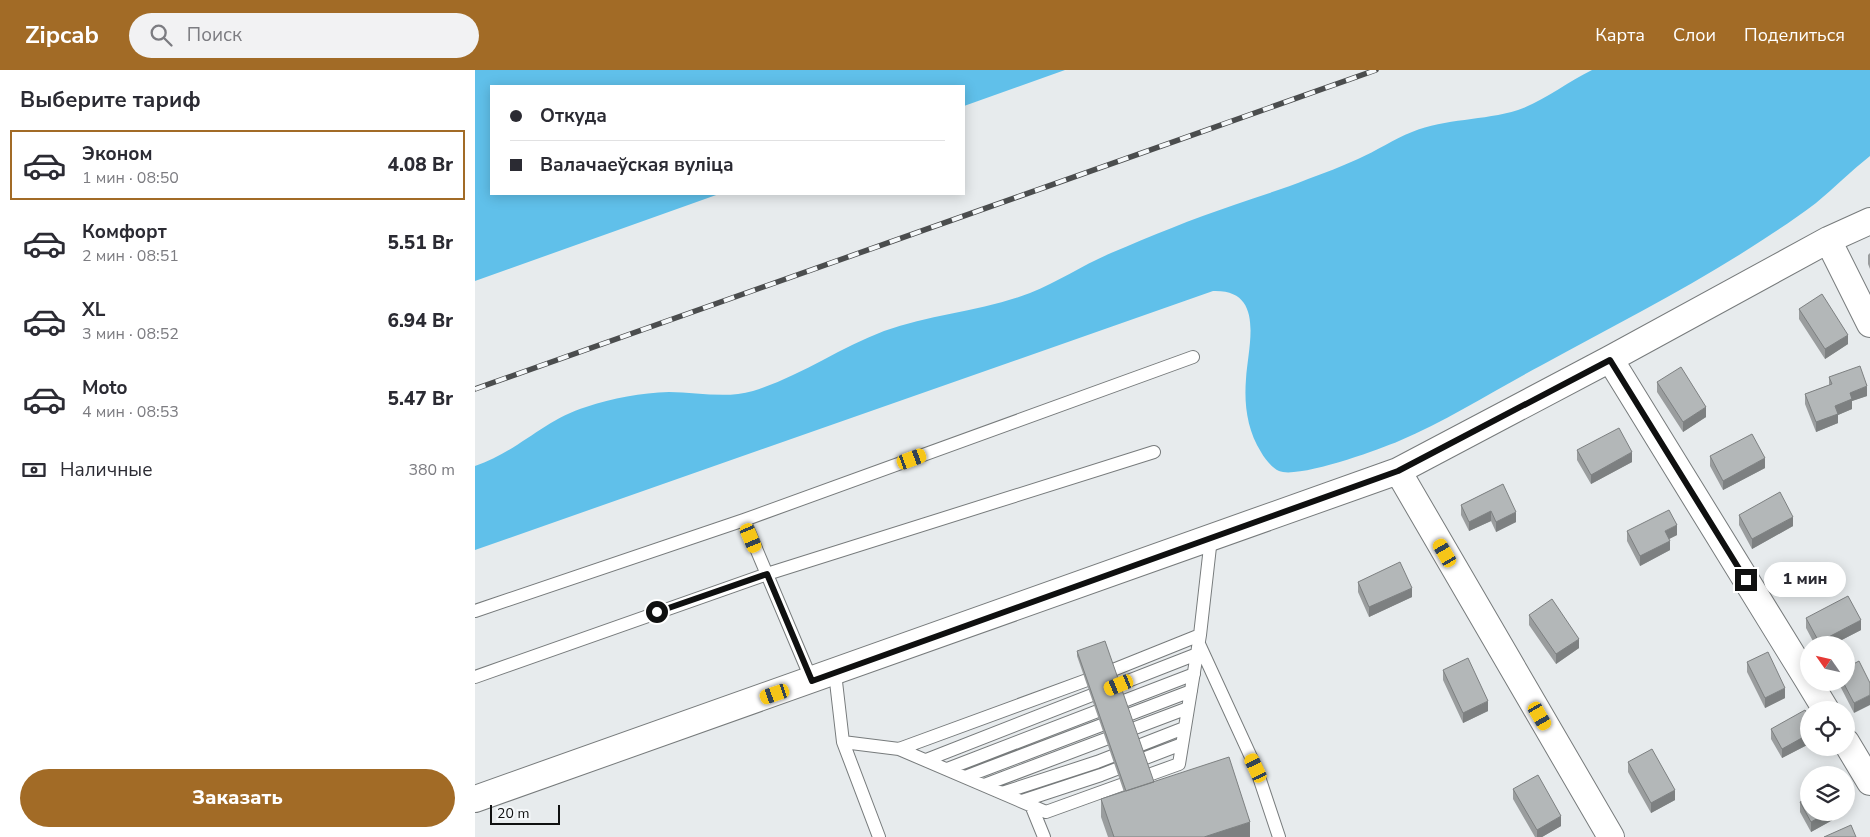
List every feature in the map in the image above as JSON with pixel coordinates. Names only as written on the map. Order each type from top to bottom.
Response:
[{"type":"street","points":[[475,799],[824,677],[1398,471],[1610,360],[1828,240],[1870,221]]},
{"type":"street","points":[[1828,240],[1870,324]]},
{"type":"street","points":[[1610,360],[1800,667]]},
{"type":"street","points":[[1398,471],[1611,837]]},
{"type":"street","points":[[1854,756],[1870,782]]},
{"type":"lane","points":[[475,611],[744,520],[1193,358]]},
{"type":"lane","points":[[475,677],[767,574],[1154,452]]},
{"type":"lane","points":[[744,520],[767,574],[824,677],[843,742],[879,837]]},
{"type":"lane","points":[[843,742],[899,748],[1046,812],[1179,764],[1199,644],[1211,538]]},
{"type":"lane","points":[[899,748],[1098,676],[1199,644]]},
{"type":"lane","points":[[926,760],[1199,644]]},
{"type":"lane","points":[[1199,644],[1256,768],[1279,837]]},
{"type":"lane","points":[[947,769],[1194,674]]},
{"type":"lane","points":[[965,777],[1191,691]]},
{"type":"lane","points":[[984,785],[1188,708]]},
{"type":"lane","points":[[1002,793],[1097,762],[1184,728]]},
{"type":"lane","points":[[1026,803],[1182,744]]},
{"type":"lane","points":[[1026,803],[1044,837]]},
{"type":"shaded area","points":[[475,70],[1065,70],[965,106],[965,85],[490,85],[490,195],[716,195],[475,281]]},
{"type":"shaded area","points":[[1592,70],[1870,70],[1870,156],[1797,217],[1682,289],[1435,424],[1357,457],[1303,471],[1289,472],[1279,471],[1264,457],[1252,435],[1246,407],[1246,379],[1250,336],[1250,322],[1247,309],[1241,299],[1230,293],[1213,291],[475,550],[475,466],[504,453],[571,412],[627,396],[669,392],[732,395],[753,391],[787,378],[884,331],[920,320],[994,304],[1030,293],[1126,247],[1203,216],[1333,169],[1425,127],[1505,114],[1518,110],[1537,102]]},
{"type":"building","points":[[1822,294],[1848,335],[1825,349],[1799,309]]},
{"type":"building","points":[[1860,366],[1867,386],[1850,393],[1852,399],[1835,406],[1838,414],[1816,422],[1805,394],[1832,384],[1829,377]]},
{"type":"building","points":[[1681,367],[1706,407],[1683,422],[1657,382]]},
{"type":"building","points":[[1619,428],[1632,452],[1591,475],[1577,450]]},
{"type":"building","points":[[1752,434],[1765,458],[1723,481],[1710,456]]},
{"type":"building","points":[[1503,484],[1516,512],[1496,522],[1491,511],[1469,522],[1461,505]]},
{"type":"building","points":[[1780,492],[1793,517],[1752,539],[1739,515]]},
{"type":"building","points":[[1669,510],[1677,525],[1665,531],[1670,541],[1640,556],[1627,531]]},
{"type":"building","points":[[1400,562],[1412,588],[1369,607],[1358,582]]},
{"type":"building","points":[[1848,596],[1861,620],[1830,636],[1816,636],[1806,618]]},
{"type":"building","points":[[1552,599],[1579,639],[1556,654],[1529,615]]},
{"type":"building","points":[[1105,641],[1154,782],[1126,791],[1077,651]]},
{"type":"building","points":[[1768,652],[1785,688],[1765,698],[1747,662]]},
{"type":"building","points":[[1468,658],[1488,701],[1463,713],[1443,670]]},
{"type":"building","points":[[1859,661],[1870,683],[1870,695],[1855,702],[1848,691],[1855,691],[1855,663]]},
{"type":"building","points":[[1800,713],[1800,739],[1782,749],[1771,729]]},
{"type":"building","points":[[1652,749],[1675,790],[1651,803],[1628,762]]},
{"type":"building","points":[[1229,757],[1250,822],[1204,837],[1114,837],[1101,799]]},
{"type":"building","points":[[1538,775],[1561,816],[1537,830],[1513,789]]},
{"type":"building","points":[[1851,825],[1856,837],[1824,837]]},
{"type":"railway","points":[[475,389],[1376,70]]},
{"type":"route","points":[[657,612],[767,574],[812,681],[1398,471],[1610,360],[1746,580]]}]
